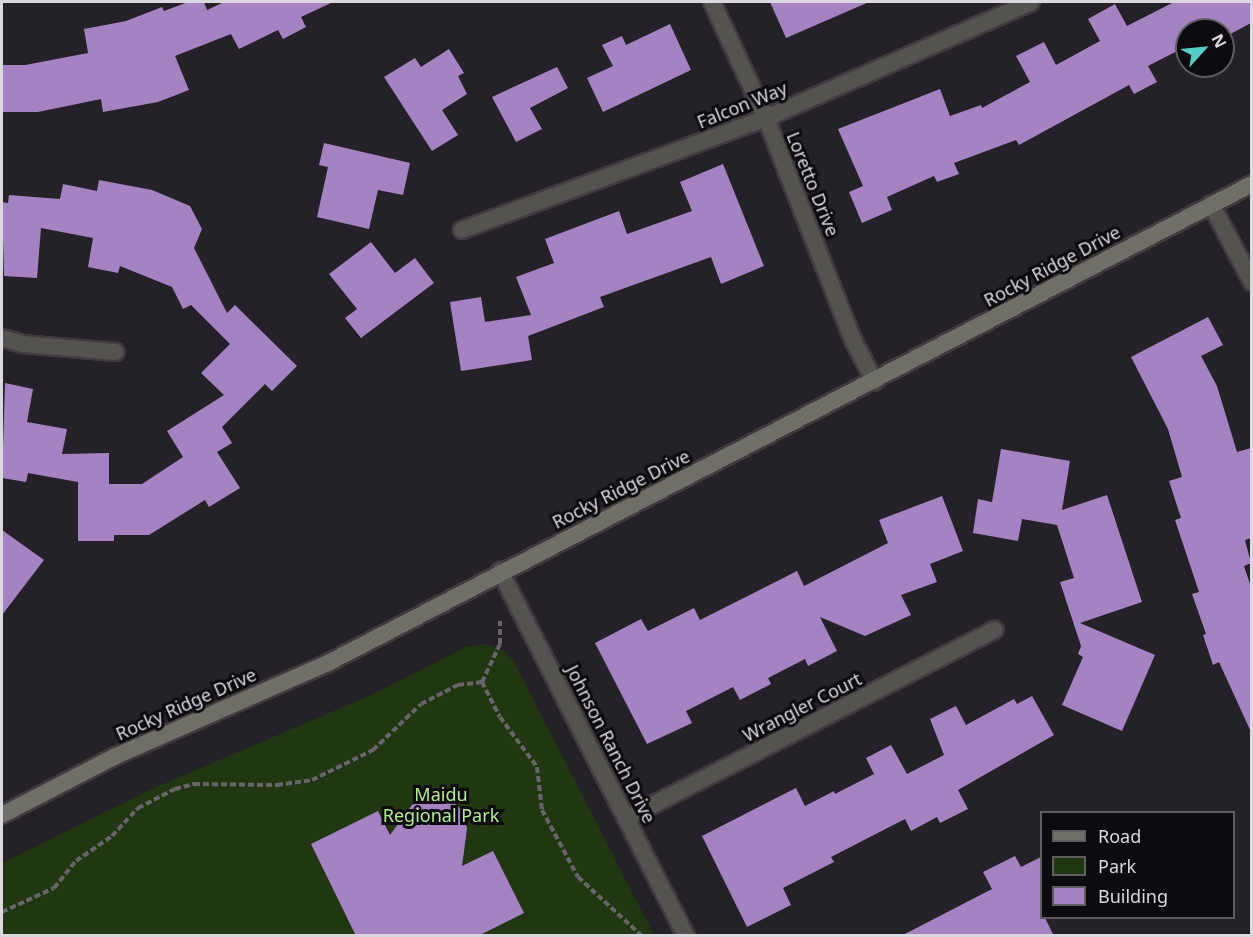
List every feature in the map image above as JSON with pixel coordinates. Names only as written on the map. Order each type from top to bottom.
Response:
[{"type":"main road","name":"Rocky Ridge Drive","points":[[2,815],[116,756],[326,664],[500,572],[875,382],[1251,184]]},
{"type":"street","name":"Loretto Drive","points":[[712,2],[766,118],[853,340],[875,382]]},
{"type":"street","name":"Falcon Way","points":[[462,230],[766,118],[1031,2]]},
{"type":"street","points":[[1211,204],[1251,282]]},
{"type":"street","points":[[2,338],[23,344],[116,352]]},
{"type":"street","name":"Johnson Ranch Drive","points":[[500,572],[686,936]]},
{"type":"street","name":"Wrangler Court","points":[[627,818],[994,630]]},
{"type":"path","points":[[482,682],[500,644],[500,613]]},
{"type":"path","points":[[2,912],[54,888],[76,861],[112,836],[138,808],[175,789],[194,784],[277,785],[312,780],[373,750],[421,704],[458,685],[482,682]]},
{"type":"path","points":[[482,682],[500,717],[537,767],[542,810],[578,877],[642,936]]},
{"type":"green space","name":"Maidu Regional Park","points":[[485,644],[501,649],[513,660],[654,935],[2,936],[2,863],[154,788],[371,695],[466,647]]},
{"type":"building","points":[[188,2],[204,2],[207,10],[224,2],[333,2],[301,17],[306,27],[283,39],[278,30],[239,49],[231,34],[175,56],[189,90],[158,102],[103,112],[101,99],[38,112],[2,112],[2,65],[25,65],[88,53],[84,29],[126,21],[162,7],[164,11]]},
{"type":"building","points":[[770,2],[869,2],[786,38]]},
{"type":"building","points":[[1174,2],[1251,2],[1251,23],[1235,32],[1235,18],[1175,18],[1175,52],[1148,66],[1157,82],[1134,94],[1129,85],[1019,145],[1016,140],[954,163],[959,174],[937,182],[934,176],[887,197],[892,210],[862,223],[849,192],[863,186],[838,129],[940,89],[950,116],[981,105],[982,108],[1030,82],[1016,56],[1044,42],[1056,65],[1100,41],[1088,19],[1115,4],[1127,26]]},
{"type":"building","points":[[670,24],[691,70],[603,112],[587,78],[613,66],[602,45],[622,36],[626,45]]},
{"type":"building","points":[[449,49],[464,73],[458,76],[467,94],[442,110],[458,135],[432,151],[384,77],[415,58],[421,67]]},
{"type":"building","points":[[557,67],[568,88],[530,108],[542,129],[516,142],[492,97]]},
{"type":"building","points":[[324,143],[410,163],[403,195],[378,190],[369,229],[317,217],[328,167],[319,165]]},
{"type":"building","points":[[723,164],[764,266],[721,284],[711,257],[600,297],[604,307],[528,336],[532,360],[461,371],[450,302],[481,297],[485,322],[531,315],[516,277],[554,263],[545,239],[619,211],[627,234],[692,211],[680,182]]},
{"type":"building","points":[[99,180],[152,190],[190,206],[202,229],[194,248],[227,313],[235,305],[297,366],[272,391],[265,384],[222,427],[232,443],[217,452],[240,488],[209,507],[205,500],[149,535],[114,535],[114,541],[78,541],[78,482],[28,473],[26,482],[2,478],[5,383],[33,389],[27,422],[67,429],[62,454],[109,453],[109,484],[142,484],[183,457],[167,431],[224,395],[201,373],[230,344],[191,305],[183,309],[172,287],[120,266],[118,273],[88,267],[93,238],[41,228],[37,278],[4,276],[2,202],[8,203],[9,195],[60,199],[63,184],[97,191]]},
{"type":"building","points":[[371,242],[395,273],[415,258],[434,283],[361,338],[345,318],[357,309],[329,274]]},
{"type":"building","points":[[1208,317],[1223,345],[1201,356],[1217,386],[1237,452],[1251,448],[1251,538],[1245,540],[1251,563],[1244,566],[1251,587],[1251,732],[1219,662],[1213,665],[1203,635],[1206,634],[1192,594],[1199,592],[1175,520],[1181,518],[1169,481],[1182,477],[1168,429],[1131,357]]},
{"type":"building","points":[[1001,449],[1070,461],[1062,510],[1107,495],[1142,602],[1080,623],[1155,655],[1122,731],[1062,705],[1083,657],[1078,654],[1081,646],[1060,582],[1074,578],[1057,525],[1022,519],[1018,541],[973,533],[978,499],[992,502]]},
{"type":"building","points":[[942,496],[963,551],[930,564],[937,582],[901,595],[911,615],[865,636],[820,617],[837,651],[808,666],[805,659],[768,678],[771,684],[740,700],[733,687],[686,711],[692,723],[647,744],[595,643],[641,619],[648,631],[694,608],[700,620],[797,571],[804,586],[888,543],[879,520]]},
{"type":"building","points":[[2,530],[44,560],[2,615]]},
{"type":"building","points":[[1032,696],[1054,735],[958,790],[968,809],[940,823],[937,817],[911,831],[905,819],[831,857],[834,862],[783,888],[791,905],[747,927],[702,836],[796,788],[805,806],[834,791],[835,794],[874,774],[866,758],[891,745],[907,774],[944,755],[930,719],[956,706],[966,725],[1014,699],[1017,704]]},
{"type":"building","points":[[432,795],[448,797],[464,812],[467,829],[462,866],[493,851],[524,913],[478,936],[356,936],[311,844],[378,811],[390,835],[412,805]]},
{"type":"building","points":[[1015,856],[1021,867],[1040,858],[1040,919],[1046,919],[1054,936],[901,936],[992,889],[983,872]]}]
